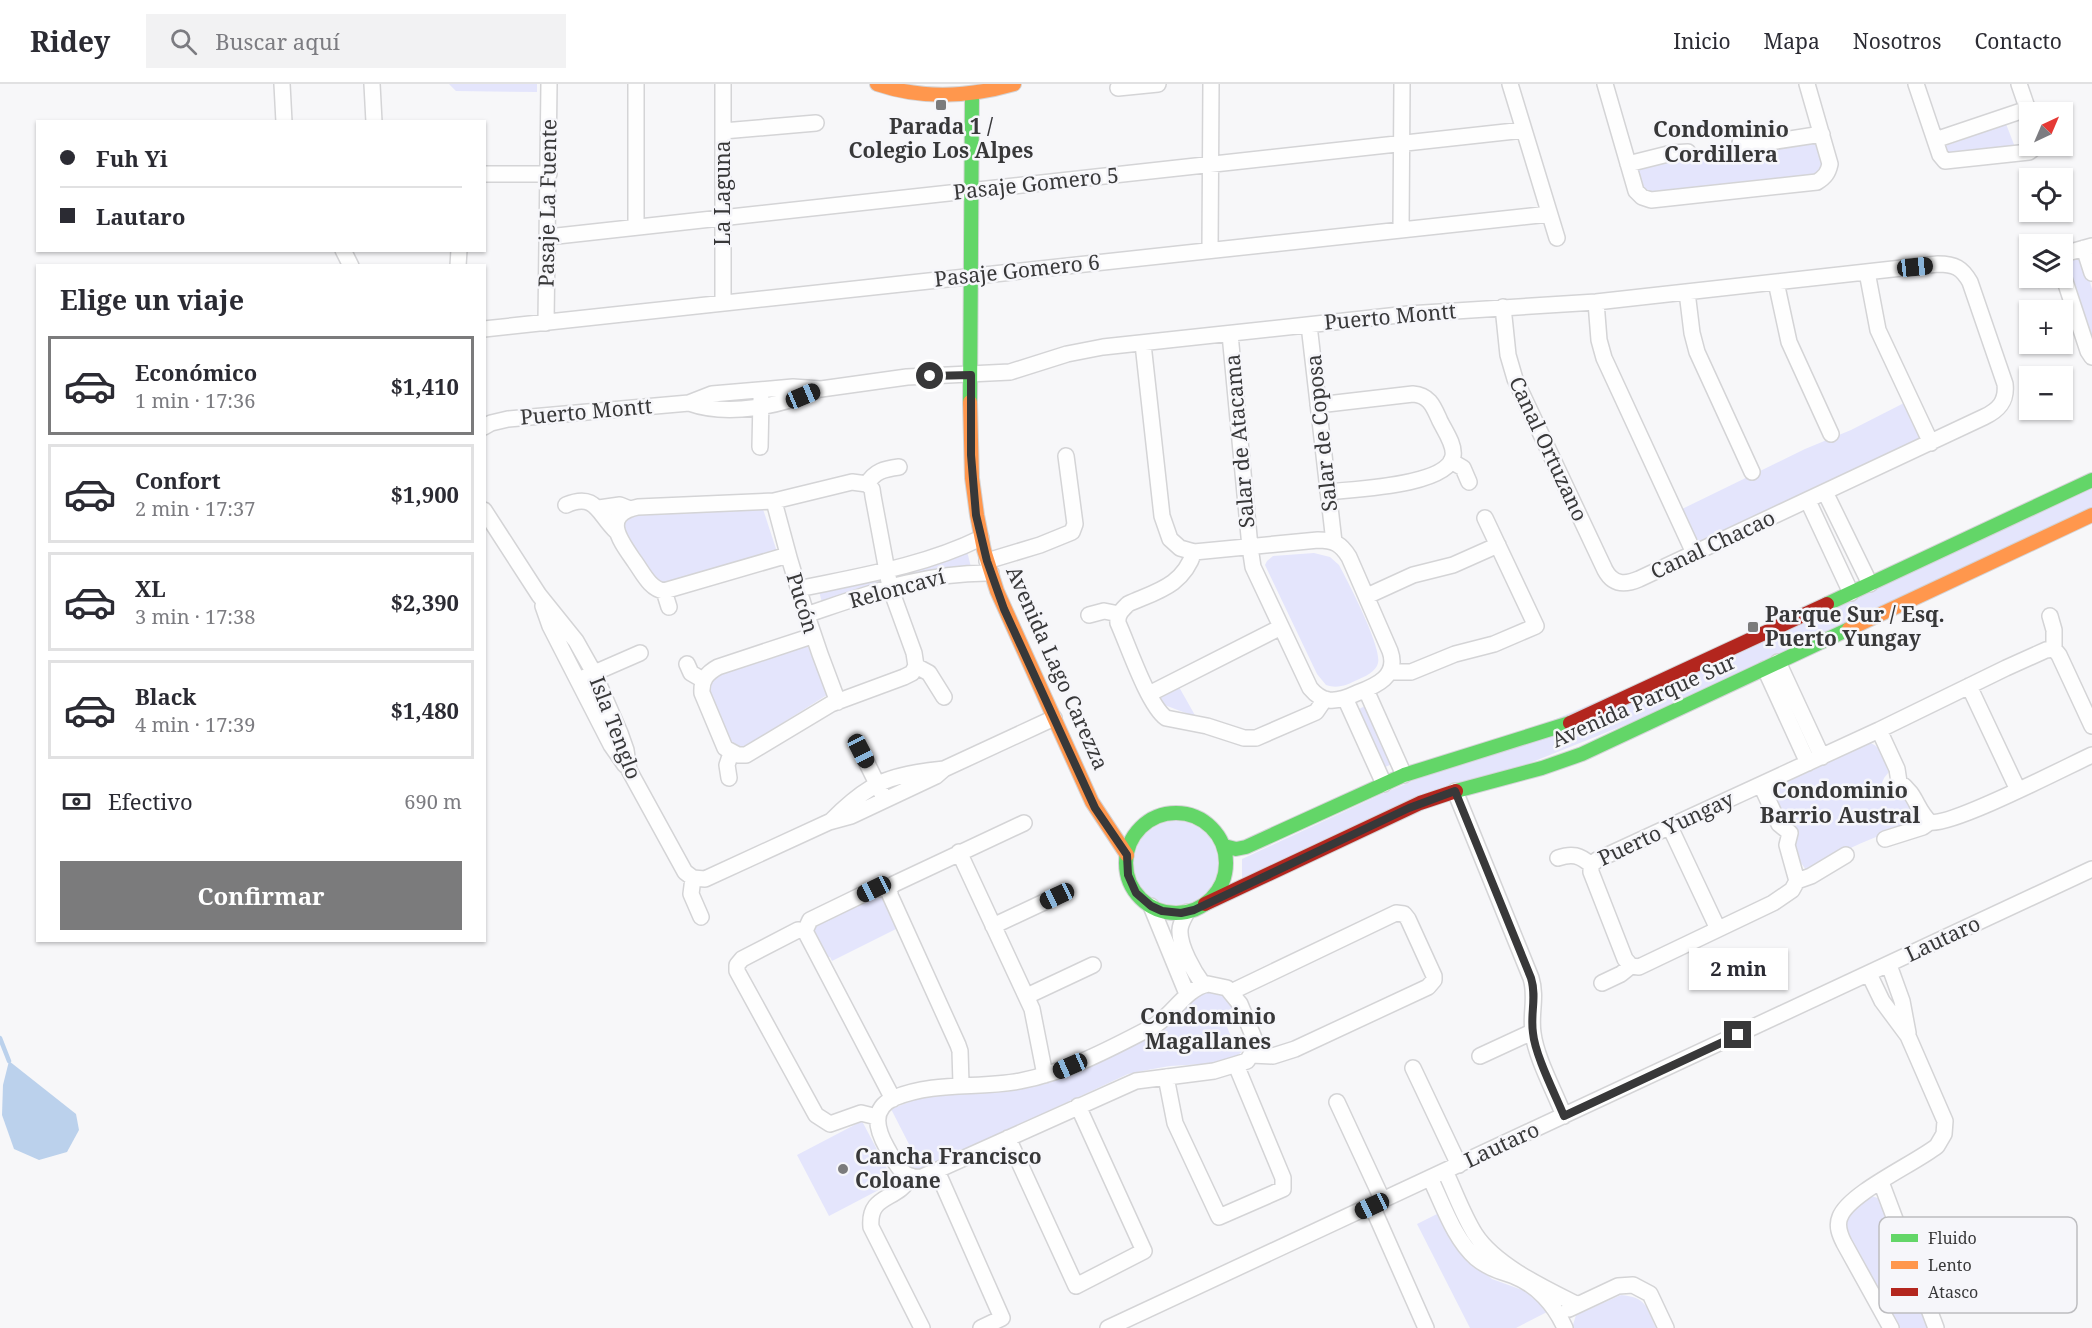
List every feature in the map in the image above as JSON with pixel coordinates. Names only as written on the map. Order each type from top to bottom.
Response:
[{"type":"street","points":[[282,84],[284,120]]},
{"type":"street","points":[[372,84],[374,120]]},
{"type":"street","name":"Pasaje La Fuente","points":[[546,323],[549,84]]},
{"type":"street","points":[[636,84],[636,227]]},
{"type":"street","name":"La Laguna","points":[[723,84],[723,303]]},
{"type":"street","points":[[877,84],[912,93],[972,94],[993,91],[1014,84]]},
{"type":"street","points":[[1118,88],[1158,84]]},
{"type":"street","points":[[1210,250],[1211,84]]},
{"type":"street","points":[[1401,230],[1402,84]]},
{"type":"street","points":[[1510,84],[1557,238]]},
{"type":"street","points":[[1605,84],[1635,191],[1651,200],[1817,182],[1828,173],[1830,164],[1807,84]]},
{"type":"street","points":[[1916,84],[1942,158],[1950,162],[2019,153]]},
{"type":"street","points":[[2019,84],[2025,102]]},
{"type":"street","name":"Avenida Lago Carezza","points":[[972,94],[970,277],[972,478],[981,538],[1004,609],[1095,808],[1127,855]]},
{"type":"street","points":[[1935,140],[2019,115]]},
{"type":"street","points":[[723,131],[816,123]]},
{"type":"street","name":"Pasaje Gomero 5","points":[[548,237],[1524,130]]},
{"type":"street","points":[[1740,143],[1770,142],[1822,134]]},
{"type":"street","points":[[1628,164],[1672,153],[1688,152]]},
{"type":"street","points":[[486,174],[549,174]]},
{"type":"street","name":"Pasaje Gomero 6","points":[[486,329],[1549,214]]},
{"type":"street","points":[[2073,254],[2088,247],[2092,273]]},
{"type":"street","name":"Puerto Montt","points":[[492,419],[689,403],[712,394],[793,387],[821,389],[907,377],[1010,372],[1087,350],[1408,314],[1596,302],[1938,264],[1962,269],[1970,282],[2005,384],[2005,398]]},
{"type":"street","points":[[1867,272],[1878,330],[1931,443]]},
{"type":"street","points":[[1776,282],[1789,342],[1831,434]]},
{"type":"street","points":[[2067,288],[2092,357]]},
{"type":"street","points":[[1687,292],[1692,333],[1697,352],[1752,472]]},
{"type":"street","points":[[1596,302],[1599,340],[1604,358],[1694,553]]},
{"type":"street","name":"Canal Ortuzano","points":[[1503,307],[1508,355],[1515,380],[1605,570],[1611,579],[1617,582]]},
{"type":"street","name":"Salar de Coposa","points":[[1309,325],[1334,542]]},
{"type":"street","name":"Salar de Atacama","points":[[1230,334],[1253,567],[1310,688],[1325,699]]},
{"type":"street","points":[[1143,344],[1163,522],[1170,539],[1180,548],[1194,552],[1318,540],[1334,542],[1343,548],[1349,557],[1367,596],[1392,655],[1390,672],[1380,683],[1366,690],[1345,698],[1325,699],[1316,712],[1264,736],[1250,739],[1207,726],[1166,718],[1157,710],[1149,694],[1118,623],[1119,614],[1128,604],[1177,581],[1188,567],[1194,552]]},
{"type":"street","name":"Puerto Montt","points":[[689,403],[704,408],[761,408],[821,389]]},
{"type":"street","points":[[760,447],[762,390]]},
{"type":"street","points":[[1318,405],[1413,394],[1422,396],[1433,404],[1453,449],[1451,461],[1441,472],[1424,479],[1328,492]]},
{"type":"street","name":"Canal Chacao","points":[[1617,582],[1627,583],[1640,579],[1931,443],[1991,414],[1997,410],[2005,398]]},
{"type":"street","name":"Reloncaví","points":[[806,615],[913,580],[989,567],[1072,532],[1075,524],[1066,456]]},
{"type":"street","points":[[1451,461],[1463,468],[1469,482]]},
{"type":"street","points":[[867,484],[875,473],[899,467]]},
{"type":"street","name":"Avenida Parque Sur","points":[[1224,846],[1236,849],[1255,844],[1404,775],[1567,724],[2092,480]]},
{"type":"street","points":[[566,505],[581,500],[599,508],[620,505],[630,509],[774,501],[852,482],[867,484],[872,489],[890,587],[914,653],[916,666],[912,673],[904,677],[838,702],[808,717],[746,755],[731,753],[721,744],[704,697],[702,688],[708,674],[718,667],[812,636]]},
{"type":"street","points":[[1825,492],[1870,584]]},
{"type":"street","name":"Pucón","points":[[774,501],[812,636],[838,702]]},
{"type":"street","points":[[1808,501],[1851,593]]},
{"type":"street","points":[[599,508],[602,516],[616,531]]},
{"type":"street","points":[[630,509],[616,524],[617,536],[652,586],[664,591],[788,555]]},
{"type":"street","name":"Isla Tenglo","points":[[486,513],[539,595],[576,641],[594,673],[620,733],[626,750],[629,770],[685,872],[699,879]]},
{"type":"street","name":"Avenida Parque Sur","points":[[1205,904],[1409,808],[1455,791],[1566,760],[2092,515]]},
{"type":"street","points":[[1390,672],[1411,672],[1455,654],[1494,644],[1536,626],[1485,518]]},
{"type":"street","name":"Reloncaví","points":[[798,589],[942,555],[981,538]]},
{"type":"street","points":[[1367,596],[1413,575],[1453,564],[1498,545]]},
{"type":"street","points":[[664,591],[669,607]]},
{"type":"street","points":[[539,595],[550,626],[611,746],[629,770]]},
{"type":"street","points":[[1089,615],[1104,611],[1119,614]]},
{"type":"street","points":[[2050,616],[2054,630],[2054,649],[2060,655],[2092,726]]},
{"type":"street","points":[[1149,694],[1281,627]]},
{"type":"street","name":"Puerto Yungay","points":[[1558,858],[1571,854],[1577,855],[1591,865],[1597,860],[1879,730],[2006,668],[2046,650],[2054,649]]},
{"type":"street","points":[[578,680],[640,653]]},
{"type":"street","points":[[687,664],[691,673],[704,680]]},
{"type":"street","points":[[916,666],[929,673],[944,697]]},
{"type":"street","points":[[1771,666],[1815,760]]},
{"type":"street","points":[[1969,686],[2018,790]]},
{"type":"street","points":[[1366,690],[1404,775]]},
{"type":"street","points":[[1345,698],[1384,784]]},
{"type":"street","points":[[829,822],[854,800],[878,784],[944,768],[1054,718]]},
{"type":"street","points":[[1879,730],[1898,769],[1899,782],[1910,791],[1930,822]]},
{"type":"street","points":[[861,751],[885,801]]},
{"type":"street","points":[[729,778],[727,765],[731,753]]},
{"type":"street","points":[[1885,838],[1930,822],[1938,823],[1962,816],[2092,755]]},
{"type":"street","points":[[701,917],[691,894],[699,879],[829,822],[851,816],[885,801],[936,776],[944,768]]},
{"type":"street","points":[[1761,785],[1779,825],[1790,833],[1787,845],[1797,881]]},
{"type":"street","points":[[1455,791],[1531,978],[1535,996],[1532,1032],[1564,1116]]},
{"type":"street","name":"Avenida Lago Carezza","points":[[1089,793],[1109,813],[1125,823],[1134,825],[1146,823]]},
{"type":"street","points":[[1169,813],[1187,814],[1199,819],[1210,826],[1224,846],[1226,859],[1224,878],[1215,895],[1205,904],[1187,912],[1168,912],[1151,906],[1136,893],[1130,881],[1127,855],[1135,835],[1146,823],[1157,817],[1169,813]]},
{"type":"street","points":[[805,931],[810,920],[874,889],[890,888],[959,852],[1024,824]]},
{"type":"street","points":[[1670,827],[1718,929]]},
{"type":"street","points":[[959,852],[1027,996],[1036,1025],[1046,1075]]},
{"type":"street","points":[[1602,983],[1621,974],[1630,966],[1639,967],[1781,898],[1792,890],[1797,881],[1811,876],[1846,855]]},
{"type":"street","points":[[1591,865],[1595,883],[1625,959],[1630,966]]},
{"type":"street","name":"Lautaro","points":[[1108,1328],[2092,869]]},
{"type":"street","points":[[890,888],[890,895],[958,1045],[962,1084]]},
{"type":"street","points":[[993,926],[1057,896]]},
{"type":"street","points":[[1151,906],[1187,994]]},
{"type":"street","points":[[1187,912],[1180,926],[1180,937],[1192,967],[1203,984]]},
{"type":"street","points":[[1231,992],[1396,913],[1404,914],[1408,919],[1434,976],[1434,980],[1428,987],[1282,1054],[1251,1056]]},
{"type":"street","points":[[805,931],[798,930],[742,959],[736,969],[816,1115],[830,1124],[861,1113],[878,1117]]},
{"type":"street","points":[[805,931],[893,1099]]},
{"type":"street","points":[[1889,965],[1902,1001],[1908,1036]]},
{"type":"street","points":[[1027,996],[1093,966]]},
{"type":"street","points":[[1869,974],[1882,1001],[1908,1036],[1944,1114],[1946,1128],[1937,1146],[1846,1207],[1839,1218],[1838,1224],[1844,1243],[1879,1306]]},
{"type":"street","points":[[1203,984],[1218,985],[1231,992],[1240,1004],[1253,1034],[1254,1047],[1247,1061],[1214,1071],[1136,1081],[922,1177],[911,1176],[898,1168],[878,1129],[878,1117],[885,1104],[909,1093],[962,1084],[999,1084],[1046,1075],[1154,1026],[1169,1015],[1187,994],[1203,984]]},
{"type":"street","points":[[1480,1056],[1532,1032]]},
{"type":"street","points":[[1166,1077],[1175,1123],[1219,1216],[1283,1189],[1284,1186],[1283,1178],[1236,1065]]},
{"type":"street","points":[[1413,1068],[1452,1168],[1471,1228],[1482,1243],[1514,1269],[1576,1304]]},
{"type":"street","points":[[1337,1102],[1426,1328]]},
{"type":"street","points":[[1008,1138],[1076,1286],[1144,1251],[1078,1106]]},
{"type":"street","points":[[938,1171],[1002,1318],[981,1328]]},
{"type":"street","points":[[911,1176],[905,1187],[878,1203],[872,1210],[870,1218],[872,1227],[922,1328]]},
{"type":"street","points":[[1430,1178],[1461,1241],[1471,1253],[1488,1267],[1517,1277],[1535,1288],[1551,1305],[1563,1325]]},
{"type":"street","points":[[1881,1182],[1894,1217]]},
{"type":"street","points":[[1563,1325],[1564,1314],[1576,1304],[1618,1286],[1633,1285],[1650,1294],[1666,1328]]},
{"type":"street","points":[[1883,1313],[1891,1328]]},
{"type":"street","points":[[1930,1313],[1936,1328]]},
{"type":"shaded area","points":[[449,84],[537,84],[537,92],[456,91]]},
{"type":"shaded area","points":[[2006,124],[2015,147],[1947,154],[1945,146]]},
{"type":"shaded area","points":[[1819,143],[1825,164],[1814,179],[1643,193],[1634,166],[1670,157],[1673,161],[1755,156],[1755,152]]},
{"type":"shaded area","points":[[2083,258],[2092,289],[2092,349],[2073,288],[2073,260]]},
{"type":"shaded area","points":[[1904,403],[1920,439],[1696,544],[1680,510]]},
{"type":"shaded area","points":[[2092,488],[2092,507],[1640,719],[1242,878],[1242,859],[1382,794]]},
{"type":"shaded area","points":[[763,509],[777,552],[660,588],[621,530],[624,521],[632,514]]},
{"type":"shaded area","points":[[967,551],[971,567],[899,579],[895,576]]},
{"type":"shaded area","points":[[1314,553],[1330,557],[1339,565],[1363,614],[1378,655],[1377,666],[1372,672],[1342,686],[1326,685],[1317,674],[1265,565],[1273,556]]},
{"type":"shaded area","points":[[880,577],[882,582],[822,603],[819,591]]},
{"type":"shaded area","points":[[807,644],[827,695],[744,747],[734,746],[729,742],[710,693],[712,680],[718,674]]},
{"type":"shaded area","points":[[1179,687],[1196,717],[1162,704],[1159,699]]},
{"type":"shaded area","points":[[1365,706],[1392,764],[1383,768],[1357,710]]},
{"type":"shaded area","points":[[1868,742],[1880,750],[1886,762],[1889,772],[1882,784],[1883,789],[1908,803],[1918,823],[1861,843],[1807,871],[1798,859],[1774,794],[1775,786]]},
{"type":"shaded area","points":[[1176,821],[1192,824],[1206,833],[1215,847],[1218,863],[1215,879],[1206,893],[1192,902],[1176,905],[1160,902],[1146,893],[1137,879],[1134,863],[1137,847],[1146,833],[1160,824]]},
{"type":"shaded area","points":[[876,892],[884,895],[900,927],[832,961],[830,957],[825,958],[809,928]]},
{"type":"shaded area","points":[[1206,992],[1223,995],[1233,1008],[1221,1013],[1233,1041],[1245,1037],[1244,1048],[1236,1056],[1212,1063],[1170,1066],[1128,1074],[923,1169],[911,1166],[903,1157],[913,1152],[891,1109],[925,1096],[949,1093],[1006,1092],[1045,1084],[1082,1070],[1163,1031],[1197,996]]},
{"type":"shaded area","points":[[9,1061],[76,1114],[79,1130],[67,1152],[39,1160],[14,1149],[2,1115],[3,1085]]},
{"type":"shaded area","points":[[862,1121],[894,1182],[829,1216],[797,1155]]},
{"type":"shaded area","points":[[1871,1196],[1881,1199],[1888,1217],[1879,1217],[1879,1297],[1848,1237],[1845,1216]]},
{"type":"shaded area","points":[[1441,1212],[1462,1254],[1492,1279],[1525,1291],[1547,1312],[1516,1328],[1470,1328],[1417,1224]]},
{"type":"shaded area","points":[[1621,1295],[1636,1298],[1645,1304],[1656,1328],[1572,1328],[1576,1315]]},
{"type":"shaded area","points":[[1888,1313],[1925,1313],[1931,1328],[1897,1328]]},
{"type":"waterway","points":[[0,1038],[9,1061]]},
{"type":"traffic: fast","points":[[970,402],[972,94]]},
{"type":"traffic: fast","points":[[1827,604],[2092,480]]},
{"type":"traffic: fast","points":[[1456,791],[1542,768],[1582,754],[1849,629]]},
{"type":"traffic: fast","points":[[1224,846],[1236,849],[1246,847],[1404,775],[1570,723]]},
{"type":"traffic: fast","points":[[1176,813],[1204,821],[1218,835],[1226,863],[1218,891],[1204,905],[1176,913],[1148,905],[1134,891],[1126,863],[1134,835],[1148,821],[1176,813]]},
{"type":"traffic: slow","points":[[877,84],[928,94],[980,92],[1014,84]]},
{"type":"traffic: slow","points":[[970,402],[972,478],[977,515],[984,550],[997,591],[1092,802],[1127,855]]},
{"type":"traffic: slow","points":[[1849,629],[2092,515]]},
{"type":"traffic: jam","points":[[1570,723],[1827,604]]},
{"type":"traffic: jam","points":[[1205,904],[1420,803],[1456,791]]},
{"type":"place","name":"Parada 1 / Colegio Los Alpes","points":[[941,105]]},
{"type":"place","name":"Parque Sur / Esq. Puerto Yungay","points":[[1753,627]]},
{"type":"place","name":"Cancha Francisco Coloane","points":[[843,1169]]},
{"type":"district","name":"Condominio Cordillera","points":[[1721,142]]},
{"type":"district","name":"Condominio Barrio Austral","points":[[1840,802]]},
{"type":"district","name":"Condominio Magallanes","points":[[1208,1028]]},
{"type":"route","points":[[930,376],[971,375],[972,478],[976,515],[991,573],[1004,609],[1092,802],[1127,855],[1130,881],[1136,893],[1146,902],[1157,909],[1168,912],[1181,913],[1194,910],[1409,808],[1455,791],[1531,978],[1535,990],[1532,1026],[1534,1041],[1564,1116],[1738,1035]]}]
